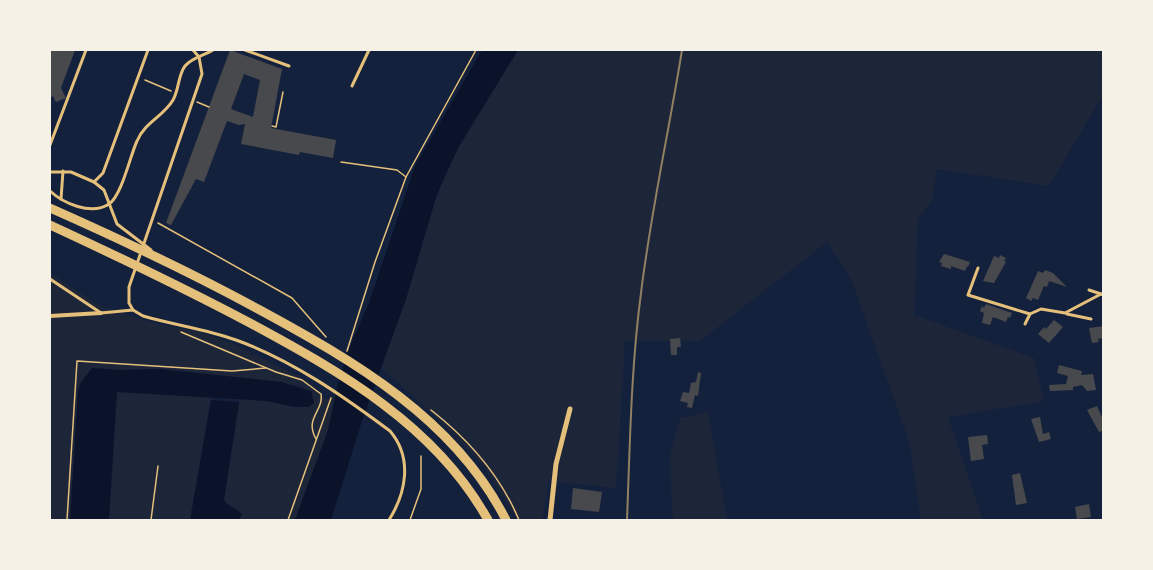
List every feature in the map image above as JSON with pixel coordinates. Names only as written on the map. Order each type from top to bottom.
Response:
[{"type":"main road","points":[[50,208],[134,242],[330,350],[395,392],[432,424],[465,458],[489,491],[506,520]]},
{"type":"main road","points":[[50,225],[212,302],[324,364],[386,406],[423,438],[456,472],[488,520]]},
{"type":"street","points":[[50,316],[101,313]]},
{"type":"street","points":[[550,520],[556,464],[570,409]]},
{"type":"lane","points":[[50,145],[86,50]]},
{"type":"lane","points":[[94,182],[103,173],[148,50]]},
{"type":"lane","points":[[133,310],[129,303],[129,287],[202,74],[199,57],[193,50]]},
{"type":"lane","points":[[50,190],[62,200],[83,208],[98,208],[110,203],[117,193],[138,140],[146,126],[168,107],[174,98],[186,65],[190,60],[213,50]]},
{"type":"lane","points":[[246,50],[289,66]]},
{"type":"lane","points":[[352,86],[369,50]]},
{"type":"lane","points":[[62,200],[63,171]]},
{"type":"lane","points":[[50,172],[63,171],[80,174],[104,190],[117,224],[134,242]]},
{"type":"lane","points":[[978,268],[968,295],[1029,314],[1041,309],[1091,319]]},
{"type":"lane","points":[[50,279],[101,313],[133,310],[156,320],[237,340],[279,359],[375,420],[397,440],[405,461],[406,477],[390,520]]},
{"type":"lane","points":[[1089,290],[1102,295]]},
{"type":"lane","points":[[1065,313],[1102,295]]},
{"type":"lane","points":[[1025,324],[1029,314]]},
{"type":"path","points":[[346,354],[375,262],[406,177],[476,50]]},
{"type":"path","points":[[272,126],[276,127],[283,92]]},
{"type":"path","points":[[340,162],[397,170],[406,177]]},
{"type":"path","points":[[151,219],[292,298],[327,337]]},
{"type":"path","points":[[181,332],[266,368],[302,380],[321,394],[322,400],[312,423],[313,433],[317,440]]},
{"type":"path","points":[[67,520],[77,361],[231,371],[266,368]]},
{"type":"path","points":[[288,520],[332,394]]},
{"type":"path","points":[[410,520],[421,489],[423,469],[421,456]]},
{"type":"path","points":[[151,520],[158,466]]},
{"type":"shaded area","points":[[482,50],[518,50],[458,148],[437,194],[406,299],[362,421],[331,520],[295,520],[328,430],[338,383],[349,349],[370,300],[415,166]]},
{"type":"shaded area","points":[[518,50],[1103,50],[1103,95],[1049,186],[937,169],[932,201],[918,218],[914,315],[1034,358],[1044,401],[948,417],[983,520],[921,520],[910,444],[850,276],[827,242],[700,341],[625,341],[616,488],[549,481],[542,520],[517,520],[484,466],[381,367],[406,299],[434,205],[447,171],[458,148]]},
{"type":"shaded area","points":[[50,273],[102,307],[155,323],[200,332],[228,342],[299,376],[314,386],[325,399],[336,395],[328,430],[295,520],[239,520],[242,514],[224,500],[240,399],[267,401],[295,407],[304,387],[281,382],[160,369],[93,368],[78,391],[70,520],[50,520]]},
{"type":"shaded area","points":[[92,368],[160,369],[281,382],[311,391],[314,403],[309,407],[295,407],[267,401],[117,392],[109,520],[70,520],[78,391],[81,382]]},
{"type":"shaded area","points":[[117,392],[211,397],[190,520],[107,520],[109,519]]},
{"type":"shaded area","points":[[211,400],[239,402],[224,500],[242,514],[239,520],[190,520]]},
{"type":"shaded area","points":[[708,412],[727,520],[674,520],[670,455],[680,418]]},
{"type":"building","points":[[50,50],[75,50],[61,88],[66,98],[56,102],[53,96],[50,98]]},
{"type":"building","points":[[230,50],[282,69],[271,128],[336,140],[333,158],[300,152],[299,155],[241,144],[245,124],[239,125],[227,121],[204,182],[196,179],[171,225],[166,223]],"holes":[[[244,74],[260,80],[253,117],[231,109]]]},
{"type":"building","points":[[944,254],[970,262],[968,267],[965,271],[951,266],[951,269],[941,266],[942,263],[939,262]]},
{"type":"building","points":[[1000,255],[1006,258],[1004,261],[1006,262],[994,283],[983,281],[994,256],[999,258]]},
{"type":"building","points":[[1045,270],[1053,273],[1067,287],[1049,281],[1047,287],[1044,286],[1038,300],[1033,298],[1031,301],[1026,298],[1038,271],[1043,273]]},
{"type":"building","points":[[986,304],[1012,313],[1010,318],[1008,317],[1006,322],[993,317],[990,325],[982,323],[984,313],[980,311]]},
{"type":"building","points":[[1054,320],[1063,327],[1049,343],[1038,334]]},
{"type":"building","points":[[1104,326],[1104,338],[1092,343],[1089,328]]},
{"type":"building","points":[[680,338],[681,347],[677,347],[677,355],[671,355],[670,339]]},
{"type":"building","points":[[1059,365],[1082,371],[1081,375],[1093,374],[1096,390],[1087,391],[1082,385],[1073,387],[1073,390],[1050,391],[1049,385],[1066,384],[1068,376],[1057,373]]},
{"type":"building","points":[[698,372],[701,373],[698,396],[695,395],[692,408],[687,407],[688,403],[680,401],[683,392],[689,393],[691,383],[696,382]]},
{"type":"building","points":[[1097,406],[1104,422],[1104,430],[1099,432],[1087,410]]},
{"type":"building","points":[[1040,417],[1043,434],[1049,432],[1051,439],[1039,442],[1031,419]]},
{"type":"building","points":[[987,435],[988,444],[982,445],[984,459],[971,461],[968,437]]},
{"type":"building","points":[[1020,473],[1027,503],[1016,505],[1012,475]]},
{"type":"building","points":[[573,488],[602,492],[599,512],[571,509]]},
{"type":"building","points":[[1089,504],[1091,517],[1077,519],[1075,507]]},
{"type":"railway","points":[[627,520],[631,406],[638,321],[645,262],[682,50]]}]
